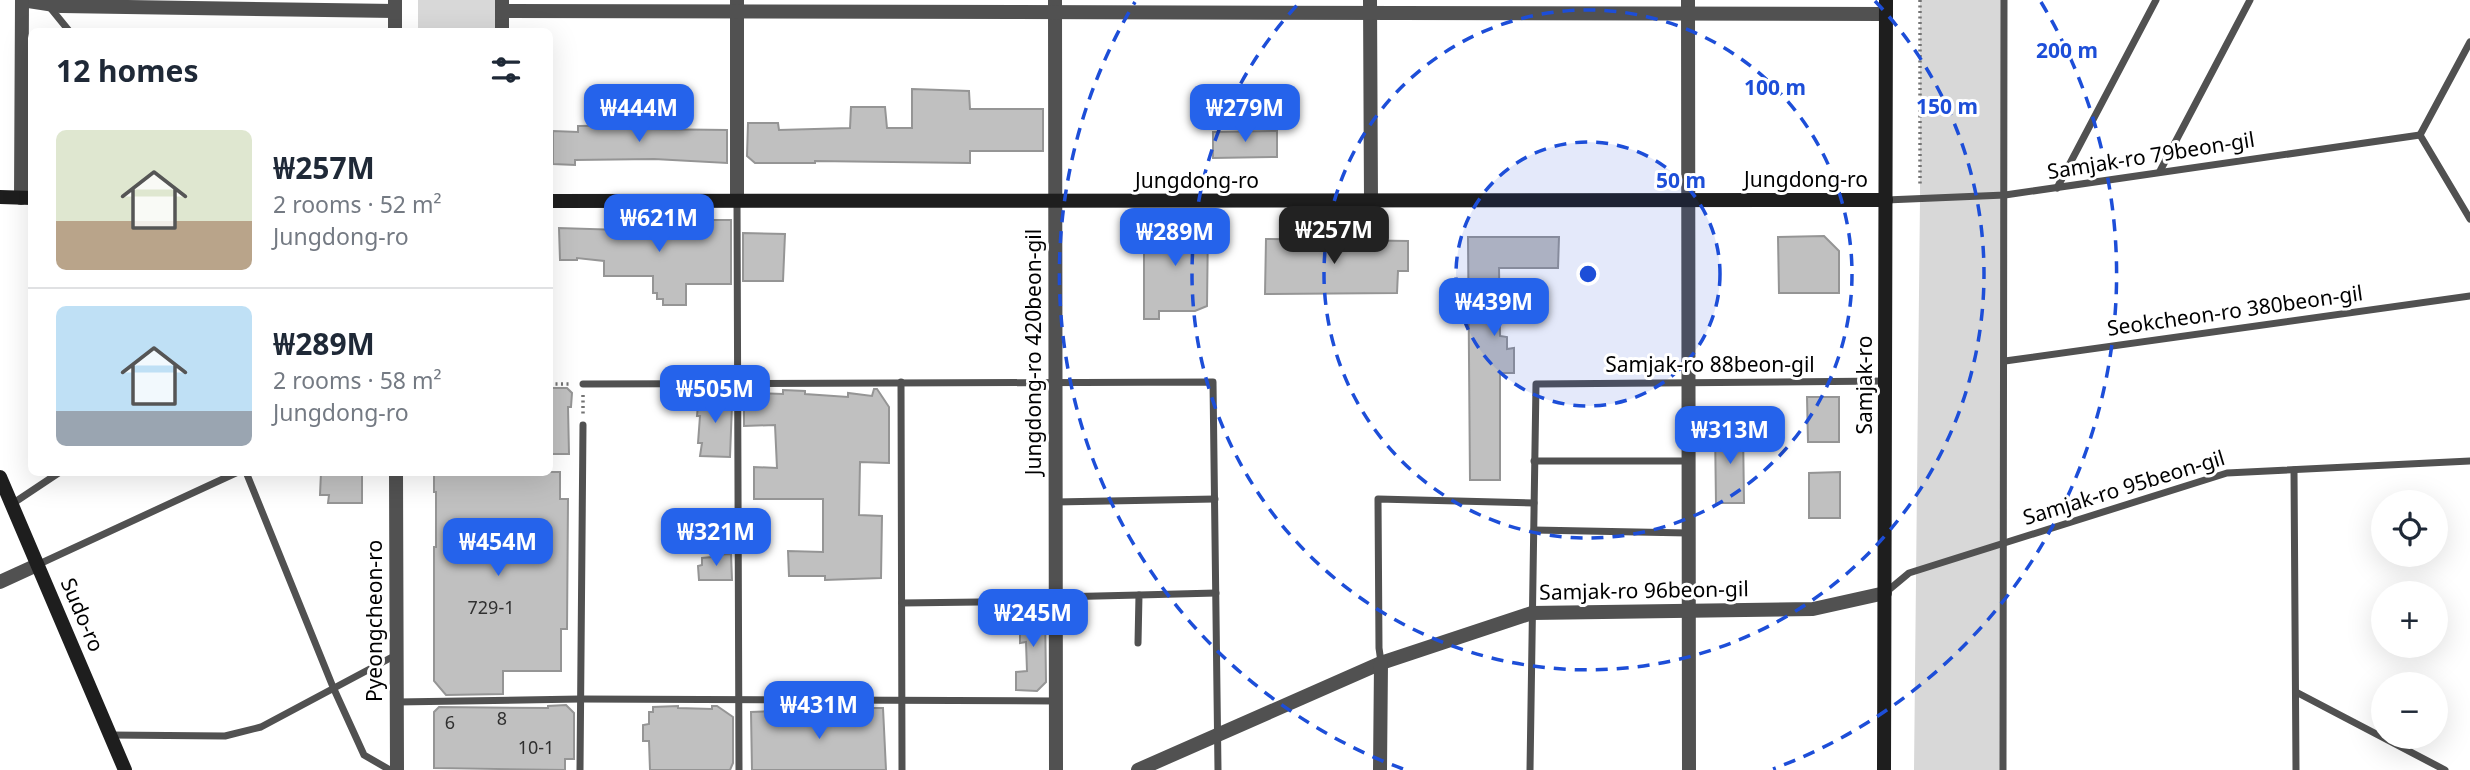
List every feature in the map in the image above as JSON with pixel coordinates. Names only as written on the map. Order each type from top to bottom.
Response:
[{"type":"street","points":[[0,197],[26,198],[22,0],[48,4],[395,5],[395,28]]},
{"type":"street","points":[[502,28],[502,6],[1886,7]]},
{"type":"street","points":[[737,6],[737,201]]},
{"type":"street","name":"Jungdong-ro 420beon-gil","points":[[1055,6],[1056,770]]},
{"type":"street","points":[[1369,6],[1371,201]]},
{"type":"street","points":[[1688,6],[1689,770]]},
{"type":"street","name":"Samjak-ro","points":[[1884,770],[1886,7]]},
{"type":"street","name":"Jungdong-ro","points":[[553,201],[1886,201]]},
{"type":"street","name":"Pyeongcheon-ro","points":[[396,476],[397,770]]},
{"type":"street","name":"Sudo-ro","points":[[0,477],[125,770]]},
{"type":"street","points":[[0,582],[37,565]]},
{"type":"street","name":"Samjak-ro 96beon-gil","points":[[1138,770],[1381,663],[1532,613],[1813,609],[1885,593]]},
{"type":"street","points":[[1380,770],[1381,663]]},
{"type":"lane","points":[[2003,770],[2004,0]]},
{"type":"lane","points":[[2057,188],[2156,0]]},
{"type":"lane","points":[[2160,171],[2250,0]]},
{"type":"lane","points":[[48,4],[67,28]]},
{"type":"lane","points":[[2470,42],[2420,135],[2470,219]]},
{"type":"lane","name":"Samjak-ro 79beon-gil","points":[[1886,201],[2005,195],[2420,135]]},
{"type":"lane","points":[[737,201],[739,770]]},
{"type":"lane","name":"Seokcheon-ro 380beon-gil","points":[[2005,361],[2470,296]]},
{"type":"lane","name":"Samjak-ro 88beon-gil","points":[[1534,461],[1536,384],[1886,381]]},
{"type":"lane","points":[[901,382],[902,770]]},
{"type":"lane","points":[[583,384],[1213,382],[1218,770]]},
{"type":"lane","points":[[580,770],[583,425]]},
{"type":"lane","points":[[1530,770],[1534,461],[1688,461]]},
{"type":"lane","name":"Samjak-ro 95beon-gil","points":[[1885,593],[1909,573],[2227,473],[2470,461]]},
{"type":"lane","points":[[2294,470],[2296,770]]},
{"type":"lane","points":[[12,504],[54,476]]},
{"type":"lane","points":[[37,565],[230,476]]},
{"type":"lane","points":[[248,476],[333,687],[364,755],[390,770]]},
{"type":"lane","name":"Jungdong-ro 420beon-gil","points":[[1055,502],[1215,499]]},
{"type":"lane","points":[[1381,663],[1378,499],[1534,503]]},
{"type":"lane","points":[[1534,530],[1688,533]]},
{"type":"lane","points":[[902,603],[1046,601],[1056,597],[1216,593]]},
{"type":"lane","points":[[1138,642],[1139,595]]},
{"type":"lane","points":[[110,735],[225,736],[261,727],[396,655]]},
{"type":"lane","points":[[2296,692],[2445,770]]},
{"type":"lane","points":[[397,702],[580,699],[1056,701]]},
{"type":"path","points":[[1920,0],[1920,199]]},
{"type":"shaded area","points":[[418,0],[502,0],[502,28],[418,28]]},
{"type":"shaded area","points":[[1920,0],[2005,0],[2002,770],[1914,770]]},
{"type":"building","points":[[912,89],[969,91],[970,109],[1043,109],[1043,151],[970,151],[970,163],[755,163],[747,156],[748,123],[778,123],[779,130],[850,128],[851,107],[885,107],[887,128],[912,128]]},
{"type":"building","points":[[644,125],[644,129],[727,130],[727,163],[654,159],[575,160],[575,165],[553,164],[553,131],[578,132],[578,126]]},
{"type":"building","points":[[1277,131],[1277,157],[1213,158],[1213,132]]},
{"type":"building","points":[[653,220],[731,220],[731,284],[686,284],[686,305],[663,305],[663,299],[657,299],[657,293],[653,293],[653,276],[604,276],[604,261],[577,258],[560,260],[559,228],[653,231]]},
{"type":"building","points":[[1144,223],[1208,223],[1207,306],[1195,311],[1159,311],[1159,319],[1144,319]]},
{"type":"building","points":[[743,233],[785,234],[783,281],[743,281]]},
{"type":"building","points":[[1824,236],[1839,251],[1839,293],[1779,293],[1778,237]]},
{"type":"building","points":[[1468,237],[1559,237],[1558,268],[1499,268],[1500,336],[1507,337],[1507,349],[1514,348],[1514,373],[1500,373],[1500,480],[1470,480]]},
{"type":"building","points":[[1266,239],[1408,241],[1408,271],[1398,271],[1397,293],[1265,294]]},
{"type":"building","points":[[553,388],[567,388],[572,393],[571,407],[568,407],[569,454],[553,454]]},
{"type":"building","points":[[874,389],[877,389],[889,407],[889,463],[860,462],[859,515],[882,516],[881,578],[825,580],[825,576],[789,576],[788,551],[823,552],[823,499],[754,499],[754,467],[777,468],[775,425],[744,426],[744,405],[757,393],[783,394],[783,390],[848,397],[848,393],[872,396]]},
{"type":"building","points":[[699,394],[721,394],[732,405],[730,457],[700,456],[700,416],[697,416]]},
{"type":"building","points":[[1807,397],[1839,397],[1839,442],[1808,442]]},
{"type":"building","points":[[1715,429],[1743,429],[1744,503],[1716,503]]},
{"type":"building","points":[[553,472],[560,472],[560,499],[568,499],[567,629],[561,629],[561,671],[503,671],[503,694],[446,695],[434,681],[434,476],[553,476]]},
{"type":"building","points":[[1840,472],[1840,518],[1809,518],[1809,473]]},
{"type":"building","points":[[321,476],[362,476],[362,503],[328,503],[329,495],[320,495]]},
{"type":"building","points":[[731,554],[732,580],[699,580],[698,566],[702,565],[702,558]]},
{"type":"building","points":[[1020,608],[1045,608],[1046,682],[1037,691],[1016,690],[1016,672],[1027,671],[1026,642],[1020,643]]},
{"type":"building","points":[[566,705],[574,713],[574,759],[565,759],[565,770],[434,768],[434,712],[439,707],[548,708]]},
{"type":"building","points":[[712,706],[717,706],[733,717],[733,763],[730,770],[650,770],[649,741],[643,741],[643,725],[649,724],[649,712],[653,712],[653,707],[712,709]]},
{"type":"building","points":[[883,708],[886,770],[752,770],[751,712],[804,710],[804,718],[832,716],[832,709]]}]
